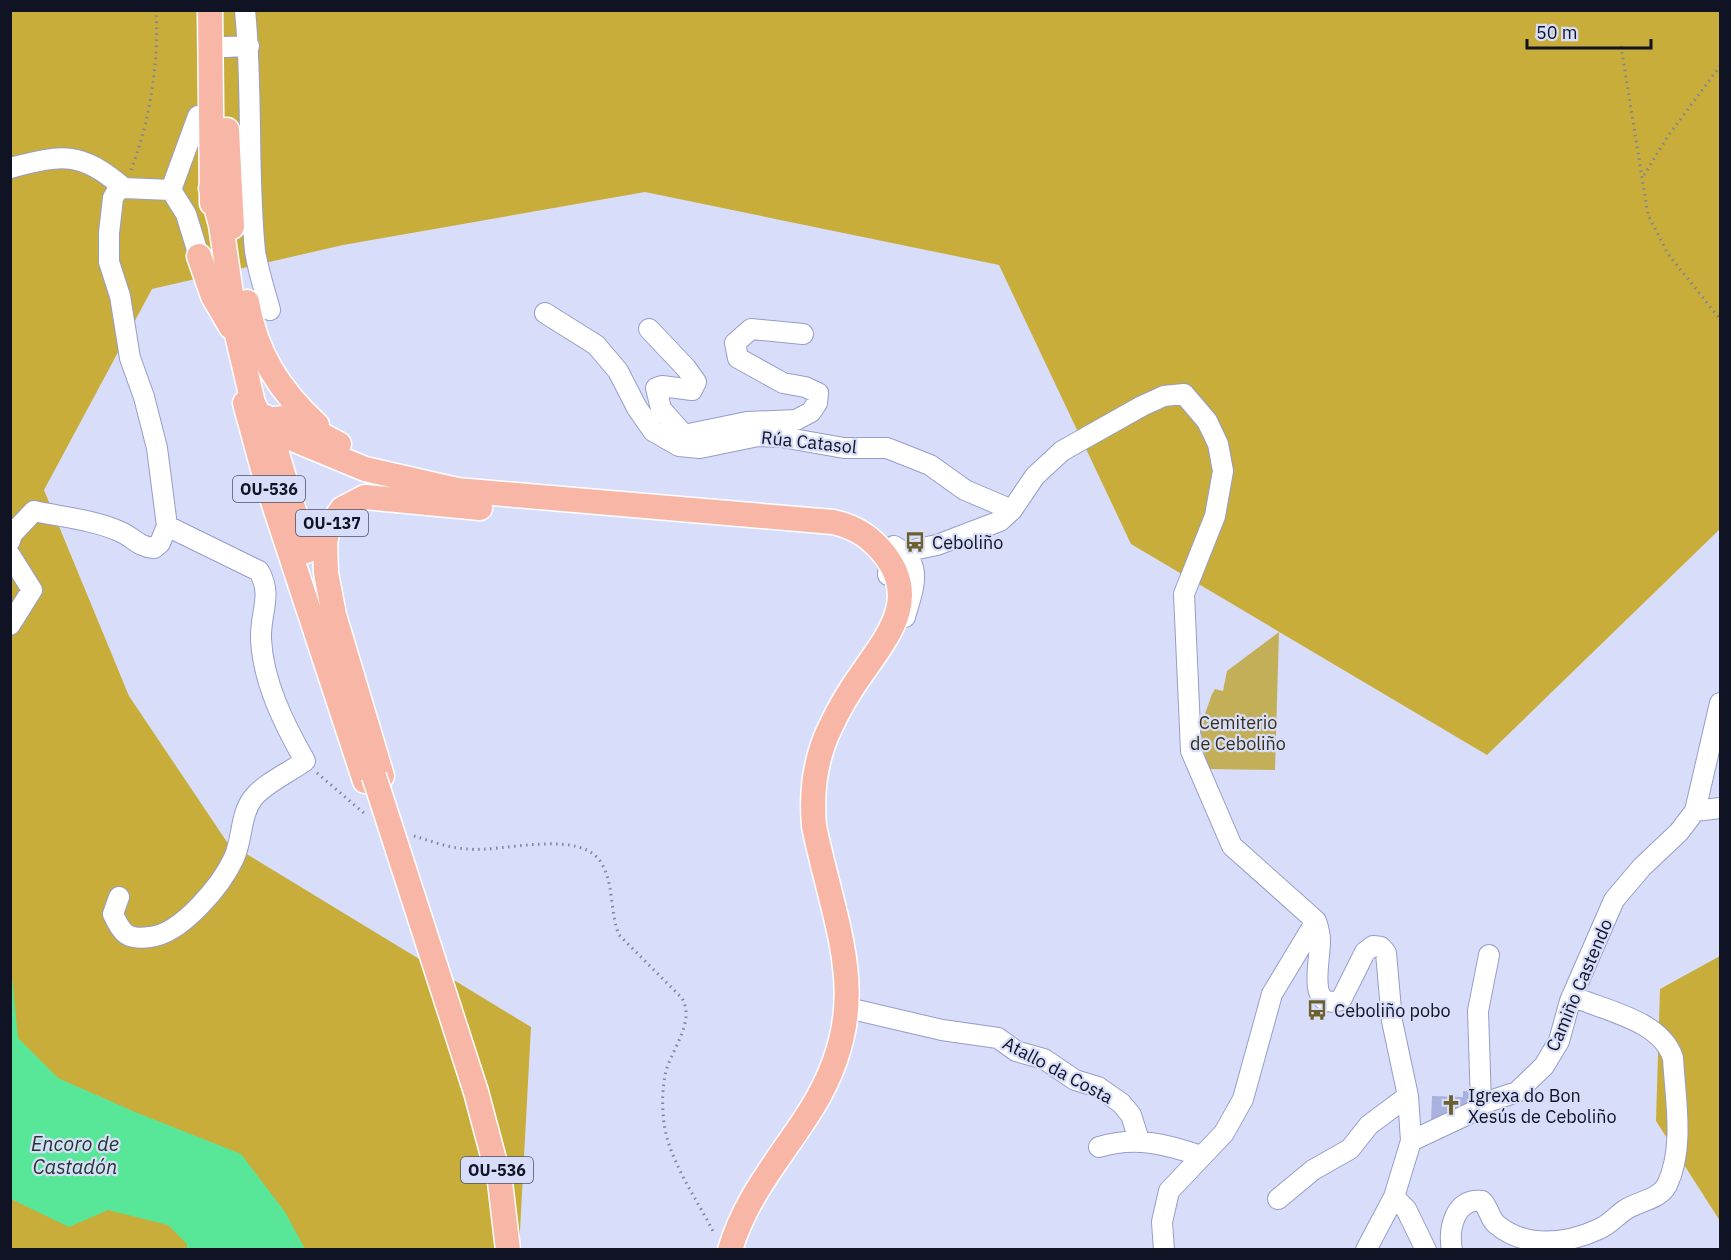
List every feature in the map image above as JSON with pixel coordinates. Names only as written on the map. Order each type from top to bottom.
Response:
[{"type":"main road","name":"OU-536","points":[[210,10],[228,45]]},
{"type":"main road","name":"OU-536","points":[[224,10],[228,45],[216,256],[231,326],[261,461],[305,597],[374,778],[397,823],[408,884],[470,1093],[487,1191],[494,1250]]},
{"type":"main road","points":[[198,116],[203,98],[206,60],[228,45]]},
{"type":"main road","name":"OU-536","points":[[220,188],[234,252],[244,328],[268,424],[470,1093],[500,1182],[508,1250]]},
{"type":"main road","name":"OU-137","points":[[220,188],[259,350],[270,372],[289,399],[337,443]]},
{"type":"main road","points":[[199,256],[213,296],[231,326]]},
{"type":"main road","name":"OU-137","points":[[231,326],[257,414],[290,438],[341,460],[390,477],[457,490],[782,517],[874,541],[899,572],[899,612],[885,641],[864,670],[830,728],[815,773],[812,801],[814,826],[847,973],[848,1008],[837,1057],[813,1106],[751,1197],[724,1246]]},
{"type":"main road","name":"OU-137","points":[[268,424],[278,417],[285,418],[337,443],[390,477]]},
{"type":"main road","name":"OU-137","points":[[268,424],[267,452],[300,558],[305,597]]},
{"type":"main road","name":"OU-137","points":[[374,778],[326,573],[325,542],[334,518],[354,501],[365,497],[490,509],[533,508],[582,501]]},
{"type":"main road","name":"OU-137","points":[[859,538],[878,569],[887,594],[887,608],[879,636],[864,670]]},
{"type":"street","points":[[245,10],[228,45],[249,159],[256,254],[270,310]]},
{"type":"street","points":[[171,190],[198,116]]},
{"type":"street","points":[[10,168],[46,159],[75,157],[105,172],[124,188]]},
{"type":"street","points":[[10,541],[12,534],[33,511],[123,532],[145,547],[154,548],[160,543],[167,526],[157,448],[144,397],[130,358],[120,296],[109,262],[113,198],[117,191],[124,188],[171,190]]},
{"type":"street","points":[[171,190],[186,214],[199,256]]},
{"type":"street","name":"Rúa Catasol","points":[[545,313],[596,345],[618,371],[637,408],[653,431],[700,448],[758,436],[782,436],[844,448],[887,448],[930,465],[965,490],[1012,510]]},
{"type":"street","points":[[649,328],[696,382],[692,390],[681,391],[662,386],[656,388],[661,409],[681,440],[747,422],[796,420],[812,412],[818,403],[818,393],[759,372],[738,358],[735,343],[751,329],[803,334]]},
{"type":"street","points":[[887,608],[899,572],[926,548],[969,535],[1000,521],[1012,510],[1035,476],[1062,451],[1164,396],[1184,394],[1207,421],[1218,444],[1223,471],[1215,516],[1184,594],[1191,752],[1232,846],[1316,921],[1320,939],[1317,984],[1319,995],[1334,1002],[1341,1000],[1365,952],[1373,946],[1381,947],[1386,952],[1392,1021],[1408,1105],[1411,1141],[1394,1197],[1366,1250]]},
{"type":"street","points":[[119,897],[112,914],[120,931],[136,939],[162,936],[202,904],[219,884],[234,858],[245,810],[255,796],[306,761],[275,701],[266,668],[261,638],[267,585],[259,571],[167,526]]},
{"type":"street","points":[[899,572],[942,553],[969,535]]},
{"type":"street","points":[[10,555],[32,590],[10,624]]},
{"type":"street","points":[[1720,703],[1695,811],[1720,808]]},
{"type":"street","name":"Camiño Castendo","points":[[1411,1141],[1477,1110],[1481,1104],[1517,1092],[1544,1066],[1559,1041],[1572,996],[1614,900],[1642,867],[1679,832],[1695,811]]},
{"type":"street","points":[[1164,1250],[1162,1222],[1169,1191],[1224,1133],[1244,1099],[1272,994],[1316,921]]},
{"type":"street","points":[[1481,1104],[1478,1011],[1489,955]]},
{"type":"street","points":[[1452,1250],[1450,1231],[1456,1214],[1464,1203],[1474,1200],[1482,1201],[1488,1207],[1490,1217],[1496,1224],[1515,1235],[1551,1243],[1569,1241],[1600,1229],[1626,1209],[1659,1195],[1666,1186],[1676,1143],[1673,1058],[1670,1048],[1665,1040],[1632,1019],[1572,996]]},
{"type":"street","name":"Atallo da Costa","points":[[848,1008],[942,1030],[998,1038],[1016,1051],[1044,1059],[1074,1080],[1098,1087],[1121,1103],[1131,1115],[1139,1140]]},
{"type":"street","points":[[1278,1199],[1313,1170],[1350,1149],[1370,1125],[1408,1105]]},
{"type":"street","points":[[1099,1147],[1118,1141],[1139,1140],[1171,1146],[1201,1156]]},
{"type":"street","points":[[1394,1197],[1406,1209],[1426,1250]]},
{"type":"path","points":[[124,188],[139,150],[158,49],[156,10]]},
{"type":"path","points":[[1621,46],[1644,175],[1644,198],[1654,232],[1668,254],[1720,319]]},
{"type":"path","points":[[1644,175],[1681,116],[1720,66]]},
{"type":"path","points":[[306,761],[369,816]]},
{"type":"path","points":[[405,834],[469,850],[529,844],[569,846],[588,849],[596,854],[604,866],[614,922],[619,935],[682,998],[688,1009],[686,1022],[666,1072],[664,1124],[676,1160],[724,1246]]},
{"type":"green space","name":"Cemiterio de Ceboliño","points":[[1279,632],[1275,770],[1207,769],[1200,728],[1212,694],[1215,689],[1223,691],[1227,671]]},
{"type":"shaded area","points":[[10,11],[1720,11],[1720,529],[1487,755],[1131,544],[999,265],[645,192],[343,245],[152,289],[44,490],[129,696],[227,842],[531,1027],[519,1249],[11,1249]]},
{"type":"shaded area","points":[[1720,956],[1720,1221],[1656,1121],[1660,989]]},
{"type":"water","name":"Encoro de Castadón","points":[[11,879],[12,976],[18,1038],[58,1078],[135,1112],[241,1154],[285,1212],[305,1249],[187,1249],[187,1244],[168,1225],[108,1210],[69,1227],[11,1199]]},
{"type":"building","name":"Igrexa do Bon Xesús de Ceboliño","points":[[1463,1091],[1471,1091],[1469,1113],[1448,1121],[1431,1121],[1432,1096],[1463,1097]]},
{"type":"place","name":"Ceboliño","points":[[915,542]]},
{"type":"place","name":"Ceboliño pobo","points":[[1317,1010]]},
{"type":"place","name":"Igrexa do Bon Xesús de Ceboliño","points":[[1451,1105]]}]
